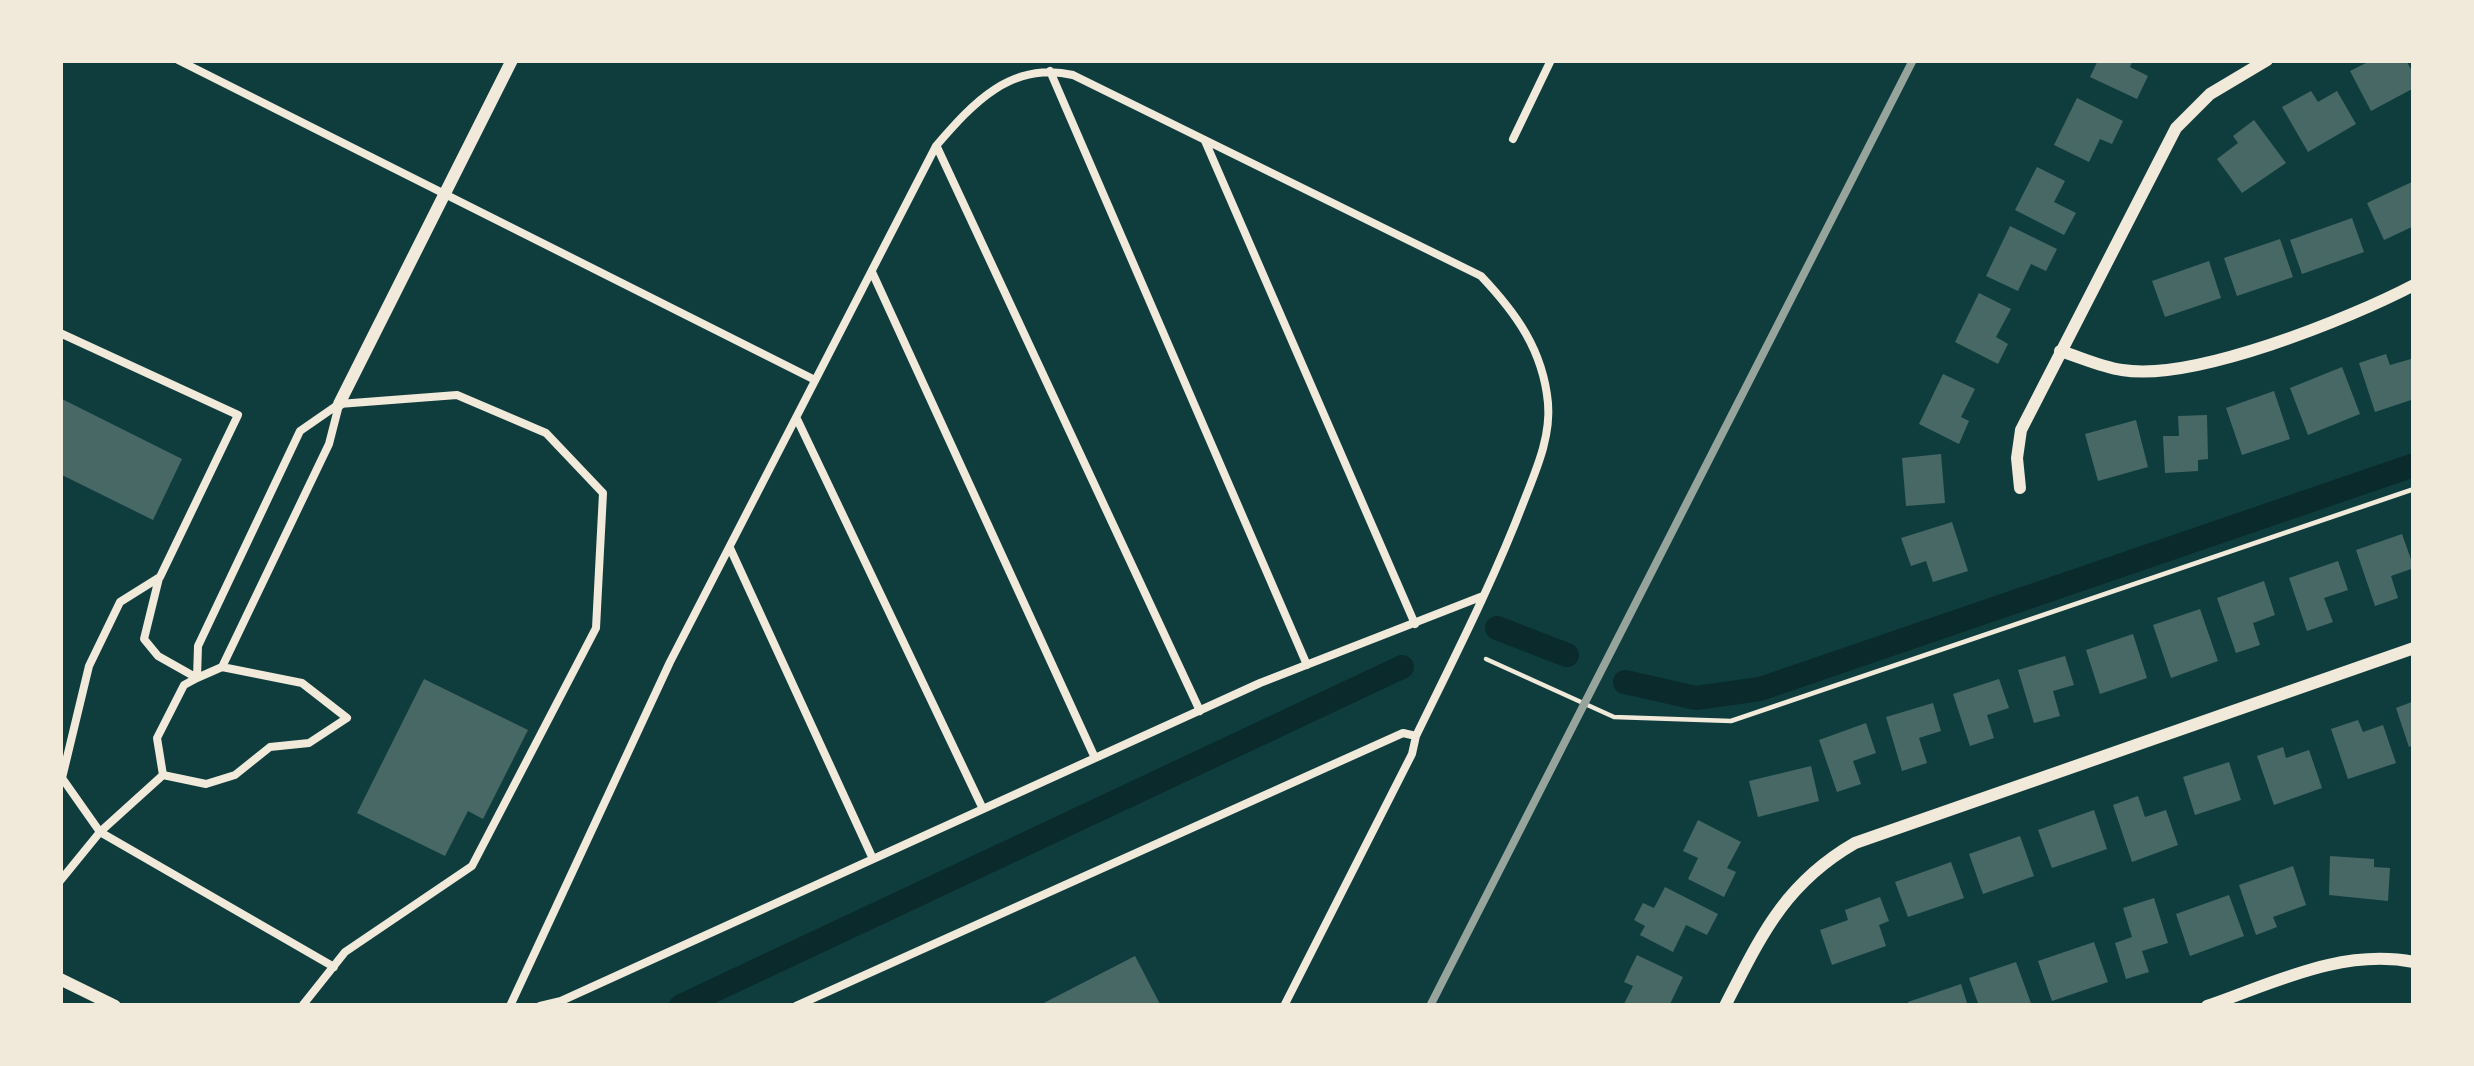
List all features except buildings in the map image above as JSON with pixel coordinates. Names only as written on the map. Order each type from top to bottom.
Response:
[{"type":"street","points":[[339,404],[512,60]]},
{"type":"street","points":[[2020,488],[2021,430],[2176,128],[2210,94],[2267,60]]},
{"type":"street","points":[[2060,351],[2122,370],[2175,372],[2370,308],[2414,285]]},
{"type":"street","points":[[1725,1006],[1760,937],[1790,892],[1820,865],[1856,843],[2414,648]]},
{"type":"street","points":[[2206,1006],[2332,963],[2386,957],[2414,962]]},
{"type":"street","points":[[60,979],[116,1006]]},
{"type":"lane","points":[[178,60],[815,380]]},
{"type":"lane","points":[[1513,139],[1551,60]]},
{"type":"lane","points":[[1049,70],[1307,665]]},
{"type":"lane","points":[[510,1006],[670,662],[936,146],[975,100],[1024,76],[1049,70],[1073,75],[1480,276],[1517,314],[1537,358],[1548,404],[1544,450],[1485,596],[1416,736],[1412,754],[1284,1006]]},
{"type":"lane","points":[[1204,140],[1415,624]]},
{"type":"lane","points":[[936,146],[1200,710]]},
{"type":"lane","points":[[872,271],[1095,758]]},
{"type":"lane","points":[[60,333],[238,416],[160,577],[144,639],[158,656],[197,677]]},
{"type":"lane","points":[[197,677],[198,646],[300,431],[339,404],[458,395],[546,433],[603,493],[596,628],[472,866],[345,952],[302,1006]]},
{"type":"lane","points":[[222,667],[329,444],[339,404]]},
{"type":"lane","points":[[796,417],[983,809]]},
{"type":"lane","points":[[730,546],[873,860]]},
{"type":"lane","points":[[160,577],[120,602],[89,666],[62,778],[100,832],[334,967]]},
{"type":"lane","points":[[540,1006],[561,1001],[1200,710],[1485,596]]},
{"type":"lane","points":[[222,667],[302,683],[347,718],[309,743],[270,747],[235,775],[206,784],[163,775],[157,738],[184,685],[222,667]]},
{"type":"lane","points":[[796,1006],[1402,733],[1416,736]]},
{"type":"lane","points":[[60,880],[100,832],[163,775]]},
{"type":"path","points":[[1486,659],[1614,717],[1731,721],[2414,489]]},
{"type":"waterway","points":[[1625,682],[1696,698],[1760,689],[2414,465]]},
{"type":"waterway","points":[[1497,628],[1567,655]]},
{"type":"waterway","points":[[681,1006],[1402,667]]},
{"type":"railway","points":[[1430,1006],[1913,60]]}]
